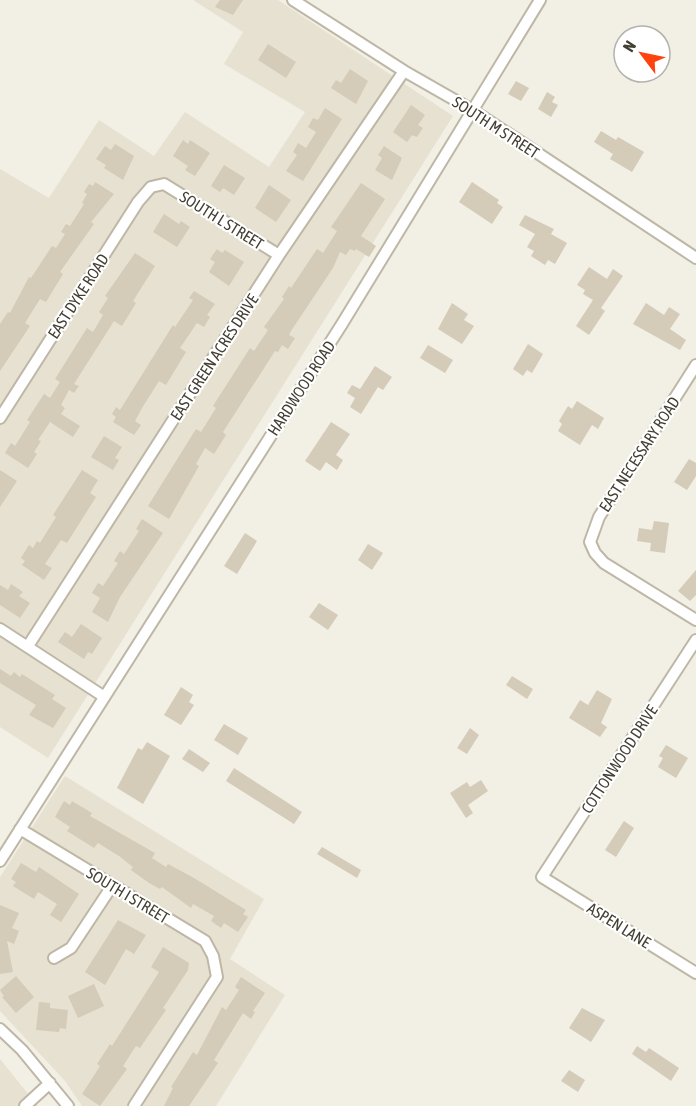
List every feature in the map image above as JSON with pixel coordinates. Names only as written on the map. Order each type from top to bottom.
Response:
[{"type":"street","name":"SOUTH M STREET","points":[[293,0],[404,71],[474,111],[696,258]]},
{"type":"street","name":"HARDWOOD ROAD","points":[[0,861],[342,324],[540,0]]},
{"type":"street","name":"EAST GREEN ACRES DRIVE","points":[[28,646],[279,255],[404,71]]},
{"type":"street","name":"SOUTH L STREET","points":[[165,184],[279,255]]},
{"type":"street","name":"EAST DYKE ROAD","points":[[0,418],[138,202],[151,187],[165,184]]},
{"type":"street","name":"EAST NECESSARY ROAD","points":[[696,365],[591,533],[591,546],[604,563],[696,620]]},
{"type":"street","points":[[0,629],[103,696]]},
{"type":"street","name":"COTTONWOOD DRIVE","points":[[542,877],[696,640]]},
{"type":"street","name":"SOUTH I STREET","points":[[20,829],[205,941],[213,956],[217,977],[134,1106]]},
{"type":"street","name":"ASPEN LANE","points":[[542,877],[696,973]]},
{"type":"street","points":[[54,958],[70,948],[112,886]]},
{"type":"street","points":[[0,1029],[22,1050],[68,1106]]},
{"type":"street","points":[[26,1106],[50,1083]]},
{"type":"shaded area","points":[[193,0],[278,0],[453,116],[48,758],[0,727],[0,169],[49,198],[99,120],[154,156],[185,112],[269,167],[305,112],[224,64],[243,32]]},
{"type":"shaded area","points":[[65,776],[264,899],[230,959],[285,995],[216,1106],[82,1106],[65,1081],[0,1011],[0,877]]},
{"type":"shaded area","points":[[0,1059],[38,1106],[0,1106]]},
{"type":"building","points":[[220,0],[243,0],[233,15],[215,7]]},
{"type":"building","points":[[268,44],[296,62],[286,78],[258,60]]},
{"type":"building","points":[[350,69],[368,81],[356,104],[331,88],[336,80],[341,83]]},
{"type":"building","points":[[516,81],[529,88],[521,101],[508,94]]},
{"type":"building","points":[[547,92],[555,97],[552,102],[558,105],[551,117],[538,109]]},
{"type":"building","points":[[411,105],[425,115],[418,125],[423,128],[417,137],[412,135],[407,142],[393,132]]},
{"type":"building","points":[[325,108],[342,119],[303,181],[286,171],[297,155],[293,152],[298,143],[306,148],[316,132],[308,127],[313,118],[318,120]]},
{"type":"building","points":[[601,131],[616,140],[618,137],[644,152],[632,172],[610,159],[613,154],[594,142]]},
{"type":"building","points":[[183,140],[188,144],[190,140],[210,153],[195,176],[185,170],[188,166],[173,156]]},
{"type":"building","points":[[115,144],[134,156],[123,180],[104,168],[106,165],[96,159],[105,146],[111,150]]},
{"type":"building","points":[[384,146],[402,158],[392,180],[375,170],[382,158],[378,155]]},
{"type":"building","points":[[224,165],[245,178],[234,195],[223,188],[220,192],[211,186]]},
{"type":"building","points":[[95,182],[114,194],[91,222],[94,224],[60,272],[63,274],[46,302],[40,299],[25,323],[30,326],[0,371],[0,324],[8,312],[10,313],[29,277],[31,278],[52,246],[56,248],[65,234],[61,232],[66,224],[70,226],[84,204],[82,203],[87,194],[84,192],[89,184],[93,186]]},
{"type":"building","points":[[472,182],[499,200],[497,203],[503,207],[492,224],[459,202]]},
{"type":"building","points":[[361,183],[385,199],[361,236],[376,246],[369,257],[356,249],[355,251],[350,249],[346,255],[340,252],[333,268],[291,331],[289,335],[295,338],[288,349],[282,345],[278,352],[275,351],[223,432],[226,435],[214,454],[205,448],[196,464],[199,466],[169,519],[148,506],[196,429],[201,432],[216,408],[213,406],[250,348],[254,351],[268,330],[264,327],[284,299],[282,297],[289,286],[291,288],[317,249],[323,253],[337,231],[331,227]]},
{"type":"building","points":[[269,185],[291,200],[276,222],[255,208]]},
{"type":"building","points":[[164,214],[179,224],[181,221],[190,227],[177,247],[153,232]]},
{"type":"building","points":[[525,215],[554,229],[551,234],[567,243],[555,264],[548,260],[545,265],[531,256],[534,251],[527,247],[535,234],[519,225]]},
{"type":"building","points":[[217,249],[222,253],[225,250],[244,262],[229,286],[209,272],[215,262],[210,259]]},
{"type":"building","points":[[135,253],[155,266],[133,301],[136,303],[122,326],[114,321],[74,384],[79,386],[74,393],[69,390],[61,405],[65,408],[61,414],[80,426],[73,437],[50,422],[38,440],[41,441],[34,452],[37,454],[28,468],[5,453],[11,443],[15,446],[30,422],[27,420],[44,394],[50,398],[60,382],[55,379],[87,328],[93,332],[103,315],[99,312],[108,298],[105,296]]},
{"type":"building","points":[[589,267],[607,279],[613,269],[623,276],[601,308],[605,311],[589,335],[576,326],[593,300],[583,294],[585,290],[577,285]]},
{"type":"building","points":[[194,291],[215,304],[207,315],[210,317],[204,327],[197,323],[180,348],[186,352],[166,385],[159,381],[142,408],[135,421],[141,425],[134,435],[113,422],[116,417],[112,414],[116,407],[120,410],[173,325],[175,327],[193,300],[189,298]]},
{"type":"building","points":[[452,303],[468,314],[464,320],[474,326],[462,344],[438,329]]},
{"type":"building","points":[[646,303],[664,315],[669,307],[680,314],[670,329],[686,340],[680,350],[633,324]]},
{"type":"building","points":[[528,344],[543,354],[532,373],[527,370],[523,376],[513,369]]},
{"type":"building","points":[[428,345],[453,360],[445,373],[420,358]]},
{"type":"building","points":[[375,366],[392,377],[383,390],[378,387],[361,414],[350,407],[355,398],[347,393],[352,385],[360,389]]},
{"type":"building","points":[[577,401],[604,418],[598,429],[592,425],[580,445],[558,431],[562,424],[559,421],[568,406],[572,409]]},
{"type":"building","points":[[331,422],[350,434],[336,455],[343,460],[337,470],[326,462],[320,471],[305,461]]},
{"type":"building","points":[[104,436],[122,447],[115,458],[119,460],[113,470],[91,457]]},
{"type":"building","points":[[689,459],[696,463],[696,476],[687,490],[674,482]]},
{"type":"building","points":[[0,470],[17,481],[0,507]]},
{"type":"building","points":[[82,470],[98,480],[90,493],[96,497],[67,543],[61,540],[45,564],[52,568],[44,580],[22,565],[25,561],[21,558],[29,545],[33,548],[37,541],[40,543],[56,517],[53,515]]},
{"type":"building","points":[[142,519],[163,533],[120,597],[108,622],[92,612],[100,598],[92,593],[98,583],[103,586],[118,563],[114,561],[120,551],[124,554],[139,531],[136,529]]},
{"type":"building","points":[[654,521],[669,523],[665,553],[650,551],[651,543],[637,541],[639,528],[652,530]]},
{"type":"building","points":[[245,533],[257,541],[237,574],[224,566]]},
{"type":"building","points":[[368,544],[383,553],[372,570],[358,560]]},
{"type":"building","points":[[696,570],[696,595],[690,601],[678,591]]},
{"type":"building","points":[[11,584],[23,592],[19,596],[30,603],[20,618],[0,605],[0,585],[8,590]]},
{"type":"building","points":[[319,603],[338,615],[328,630],[309,617]]},
{"type":"building","points":[[81,624],[102,638],[92,654],[88,652],[84,659],[58,642],[65,632],[72,637]]},
{"type":"building","points":[[0,669],[11,676],[14,672],[20,677],[22,674],[55,695],[52,699],[66,708],[53,728],[29,715],[36,705],[0,683]]},
{"type":"building","points":[[512,676],[533,689],[527,699],[506,685]]},
{"type":"building","points":[[181,687],[193,695],[189,702],[194,705],[181,725],[164,715]]},
{"type":"building","points":[[597,690],[612,699],[601,723],[607,727],[600,737],[569,718],[580,700],[588,705]]},
{"type":"building","points":[[224,724],[248,738],[238,755],[214,740]]},
{"type":"building","points":[[470,728],[479,735],[467,754],[457,748]]},
{"type":"building","points":[[147,742],[170,756],[143,804],[117,788],[138,748],[142,750]]},
{"type":"building","points":[[666,745],[688,758],[676,778],[658,767],[663,758],[659,756]]},
{"type":"building","points":[[189,749],[210,763],[203,772],[182,759]]},
{"type":"building","points":[[234,768],[302,812],[294,824],[226,781]]},
{"type":"building","points":[[481,780],[488,791],[468,805],[473,813],[466,818],[450,793],[467,782],[470,787]]},
{"type":"building","points":[[64,801],[70,805],[72,801],[92,813],[90,816],[155,853],[152,858],[166,867],[168,864],[246,910],[243,914],[248,917],[238,932],[224,923],[221,928],[211,921],[214,916],[193,904],[191,908],[162,887],[160,889],[149,883],[131,870],[133,867],[119,856],[98,843],[94,848],[67,831],[70,827],[55,817]]},
{"type":"building","points":[[624,821],[634,828],[616,857],[605,850]]},
{"type":"building","points":[[322,847],[361,870],[357,878],[317,854]]},
{"type":"building","points":[[21,863],[36,872],[39,867],[79,894],[61,922],[50,915],[57,904],[38,892],[34,899],[13,886],[16,882],[11,879]]},
{"type":"building","points":[[0,905],[19,913],[12,928],[19,931],[14,944],[7,941],[13,972],[0,974]]},
{"type":"building","points":[[118,920],[146,935],[134,954],[126,949],[105,985],[85,972]]},
{"type":"building","points":[[163,947],[189,963],[188,970],[163,1008],[166,1010],[140,1048],[136,1046],[123,1066],[127,1069],[100,1106],[82,1094],[100,1066],[97,1064],[110,1044],[112,1046],[159,972],[151,967]]},
{"type":"building","points":[[16,976],[34,997],[16,1013],[2,997],[4,996],[0,990]]},
{"type":"building","points":[[241,977],[265,993],[253,1011],[255,1012],[251,1019],[243,1013],[214,1060],[218,1063],[189,1106],[164,1106],[173,1088],[171,1087],[193,1052],[197,1055],[222,1007],[226,1010],[239,990],[235,987]]},
{"type":"building","points":[[94,984],[104,1006],[78,1018],[68,996]]},
{"type":"building","points":[[39,1002],[50,1003],[50,1008],[68,1010],[66,1029],[60,1028],[59,1032],[36,1030]]},
{"type":"building","points":[[582,1008],[605,1020],[591,1042],[569,1028]]},
{"type":"building","points":[[637,1046],[646,1052],[649,1048],[679,1068],[671,1081],[632,1054]]},
{"type":"building","points":[[569,1070],[585,1080],[578,1092],[561,1081]]}]
